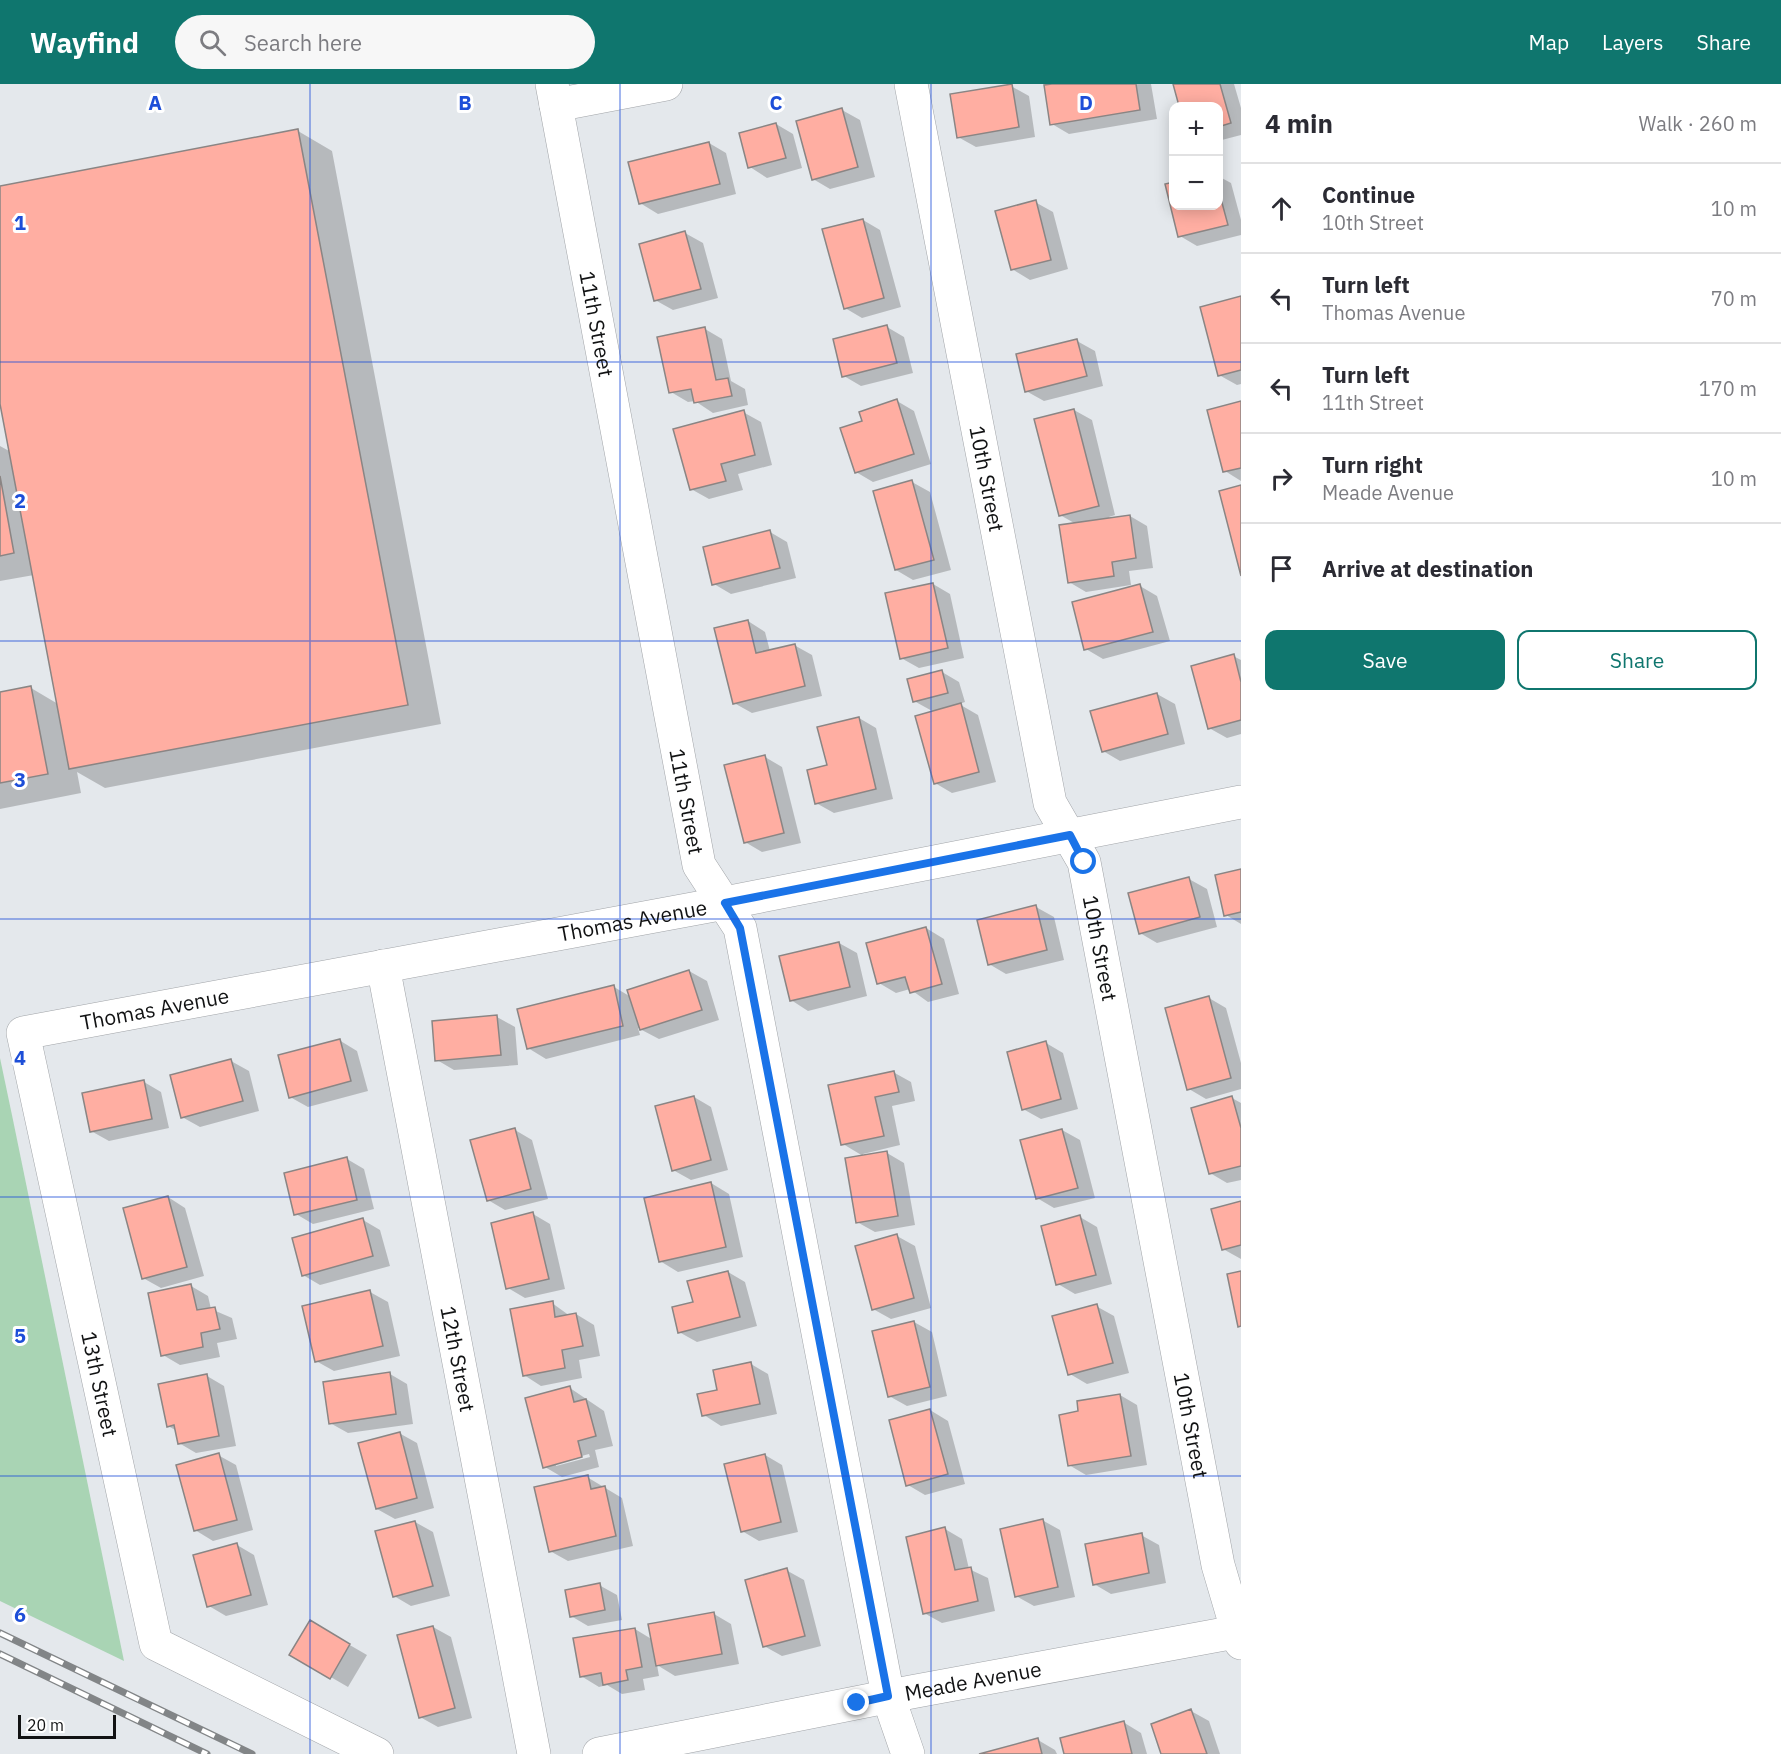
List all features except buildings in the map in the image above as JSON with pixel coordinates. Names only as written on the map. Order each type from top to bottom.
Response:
[{"type":"street","points":[[554,94],[666,84]]},
{"type":"street","name":"10th Street","points":[[911,84],[1050,803],[1084,862],[1218,1565],[1240,1635]]},
{"type":"street","name":"11th Street","points":[[554,94],[699,865],[740,928],[888,1696],[908,1754]]},
{"type":"street","name":"Thomas Avenue","points":[[23,1033],[725,903],[1241,802]]},
{"type":"street","name":"12th Street","points":[[383,966],[534,1754]]},
{"type":"street","name":"13th Street","points":[[23,1033],[156,1644],[377,1754]]},
{"type":"street","name":"Meade Avenue","points":[[599,1754],[888,1696],[1240,1635]]},
{"type":"green space","points":[[0,1058],[13,1120],[124,1661],[0,1601]]},
{"type":"railway","points":[[0,1633],[252,1754]]},
{"type":"railway","points":[[0,1654],[207,1754]]},
{"type":"route","points":[[857,1703],[888,1696],[739,923],[725,903],[1070,835],[1084,862]]}]
